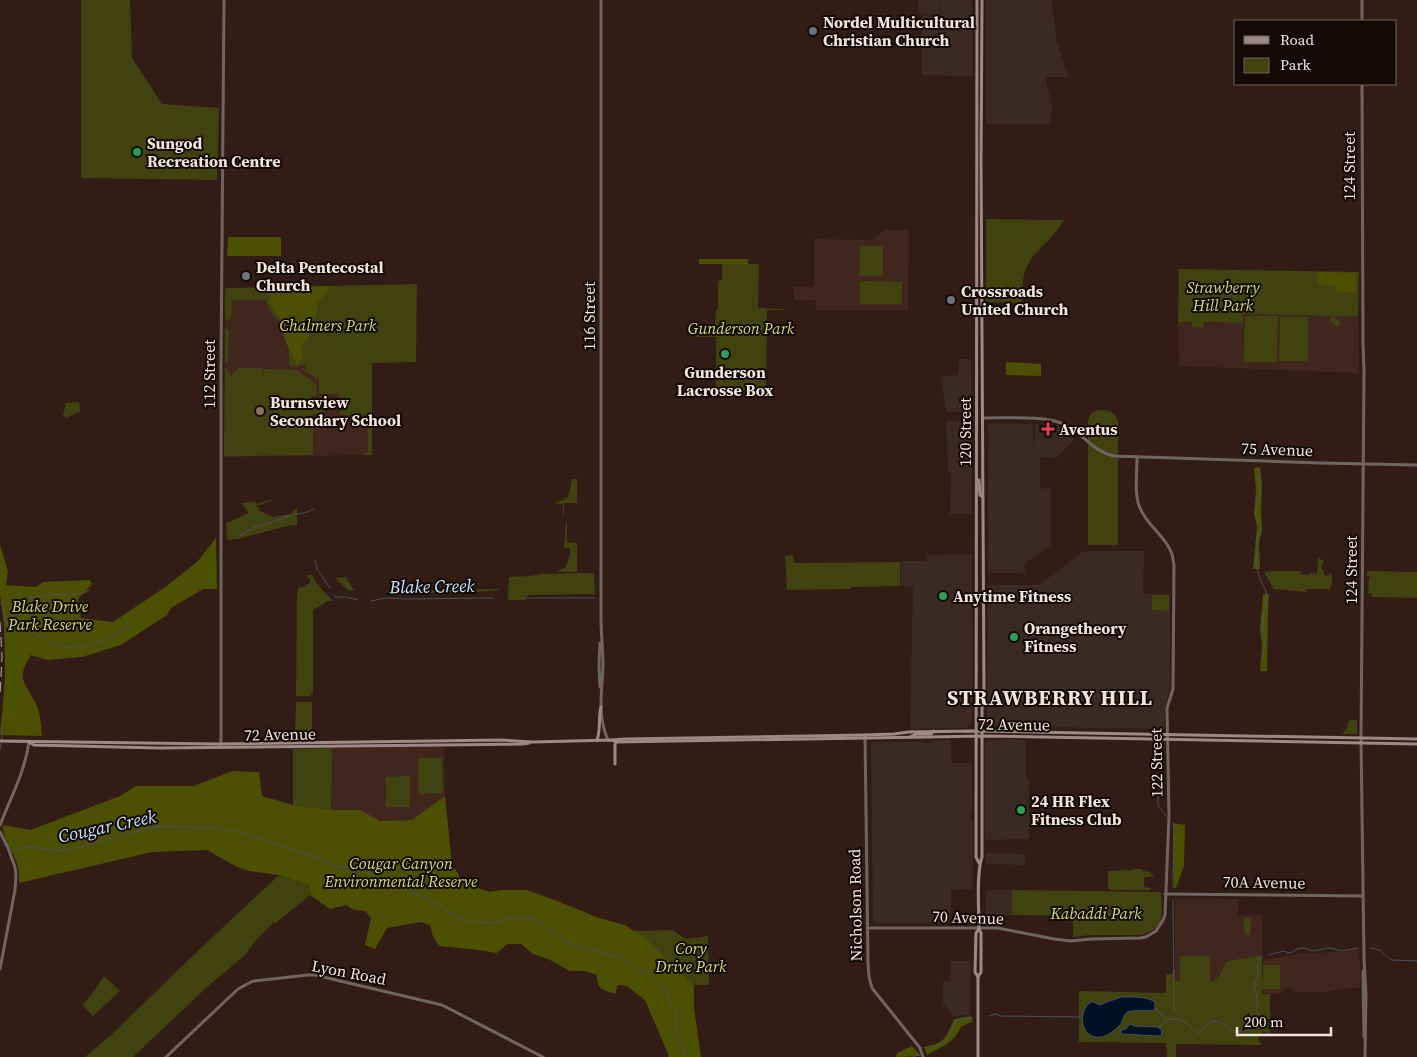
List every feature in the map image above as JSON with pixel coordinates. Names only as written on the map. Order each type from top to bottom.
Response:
[{"type":"main road","name":"120 Street","points":[[977,0],[976,857],[979,863]]},
{"type":"main road","name":"120 Street","points":[[978,1057],[978,977],[981,972],[979,863],[982,857],[984,673],[981,215],[982,0]]},
{"type":"main road","points":[[976,118],[981,138]]},
{"type":"main road","points":[[977,140],[979,144],[979,158],[981,160]]},
{"type":"main road","points":[[977,200],[981,215]]},
{"type":"main road","points":[[977,473],[980,495],[983,498]]},
{"type":"main road","points":[[977,499],[979,518],[983,521]]},
{"type":"main road","points":[[596,740],[598,737],[601,707]]},
{"type":"main road","name":"72 Avenue","points":[[610,740],[616,742],[865,736],[934,731],[1417,739]]},
{"type":"main road","points":[[910,737],[916,734],[931,734],[934,731]]},
{"type":"main road","name":"72 Avenue","points":[[0,741],[221,746],[516,744],[625,739],[982,736],[1417,744]]},
{"type":"main road","points":[[615,764],[616,742]]},
{"type":"street","name":"112 Street","points":[[221,746],[221,358],[224,0]]},
{"type":"street","name":"116 Street","points":[[601,0],[601,633],[599,665],[602,725],[610,740]]},
{"type":"street","points":[[1362,0],[1362,20]]},
{"type":"street","name":"124 Street","points":[[1362,85],[1364,371],[1362,744],[1366,996],[1364,1057]]},
{"type":"street","name":"75 Avenue","points":[[983,418],[1046,419],[1060,422],[1069,426],[1102,453],[1114,456],[1417,465]]},
{"type":"street","name":"122 Street","points":[[1137,457],[1139,507],[1172,554],[1174,565],[1174,667],[1173,689],[1168,708],[1169,816],[1163,920],[1156,932]]},
{"type":"street","name":"Nicholson Road","points":[[865,736],[869,977],[872,988],[920,1048],[924,1057]]},
{"type":"street","points":[[0,825],[22,772],[29,742]]},
{"type":"street","points":[[0,832],[6,841],[15,867],[16,883],[0,969]]},
{"type":"street","name":"70A Avenue","points":[[1165,894],[1363,896]]},
{"type":"street","name":"70 Avenue","points":[[868,928],[998,928],[1071,941],[1140,938],[1156,932]]},
{"type":"street","name":"Lyon Road","points":[[166,1057],[245,984],[254,981],[307,975],[315,975],[442,1005],[543,1057]]},
{"type":"shaded area","points":[[918,0],[940,0],[940,14],[920,14]]},
{"type":"shaded area","points":[[941,0],[972,0],[973,76],[922,75],[922,15],[941,15]]},
{"type":"shaded area","points":[[986,0],[1052,0],[1056,37],[1068,77],[1045,77],[1052,106],[1051,124],[986,124]]},
{"type":"shaded area","points":[[885,230],[909,230],[908,310],[816,310],[815,300],[794,300],[794,287],[814,286],[814,239],[872,240]]},
{"type":"shaded area","points":[[225,288],[265,288],[372,363],[372,455],[224,457]]},
{"type":"shaded area","points":[[1243,314],[1358,316],[1359,373],[1179,366],[1178,322],[1242,323]]},
{"type":"shaded area","points":[[959,359],[971,359],[972,411],[946,412],[941,377],[958,375]]},
{"type":"shaded area","points":[[946,421],[971,423],[972,514],[950,514],[951,475],[948,470]]},
{"type":"shaded area","points":[[988,423],[1033,424],[1034,456],[1035,424],[1059,427],[1075,439],[1056,458],[1033,457],[1040,458],[1040,488],[1051,489],[1051,545],[1025,563],[1025,571],[1023,573],[988,572]]},
{"type":"shaded area","points":[[1086,551],[1146,551],[1144,554],[1143,594],[1170,594],[1170,686],[1164,729],[987,726],[988,585],[1039,585]]},
{"type":"shaded area","points":[[972,554],[972,724],[967,728],[910,729],[913,587],[901,586],[901,561],[927,561],[927,555]]},
{"type":"shaded area","points":[[1010,739],[1026,741],[1026,779],[1029,779],[1029,839],[985,840],[985,742],[988,740]]},
{"type":"shaded area","points":[[951,740],[951,763],[972,763],[972,810],[970,818],[973,821],[973,889],[951,890],[951,923],[874,923],[871,743],[930,743],[932,741]]},
{"type":"shaded area","points":[[444,746],[445,796],[412,820],[380,821],[360,810],[331,810],[332,748]]},
{"type":"shaded area","points":[[986,853],[1025,854],[1025,865],[986,864]]},
{"type":"shaded area","points":[[986,890],[1012,890],[1012,915],[986,915]]},
{"type":"shaded area","points":[[1175,899],[1238,899],[1238,915],[1262,915],[1262,955],[1227,961],[1217,982],[1175,981]]},
{"type":"shaded area","points":[[1359,946],[1361,984],[1358,988],[1345,988],[1328,992],[1296,992],[1288,988],[1284,989],[1281,994],[1263,993],[1263,960],[1302,953],[1343,952]]},
{"type":"shaded area","points":[[950,961],[971,961],[970,1015],[952,1016],[943,1003],[943,981],[951,981]]},
{"type":"green space","points":[[81,0],[130,0],[132,58],[162,104],[219,108],[217,180],[81,178]]},
{"type":"green space","points":[[986,219],[1064,220],[1055,233],[1034,255],[1028,265],[1023,279],[1022,303],[986,302]]},
{"type":"green space","points":[[228,237],[281,237],[281,256],[227,256]]},
{"type":"green space","points":[[860,246],[883,246],[883,276],[859,276]]},
{"type":"green space","points":[[699,259],[748,259],[748,264],[699,264]]},
{"type":"green space","name":"Gunderson Park","points":[[722,264],[759,264],[758,308],[785,309],[767,310],[766,390],[716,390],[716,337],[695,337],[695,327],[715,326],[716,310],[718,309],[718,281],[722,280]]},
{"type":"green space","name":"Strawberry Hill Park","points":[[1179,269],[1359,272],[1358,316],[1334,316],[1341,323],[1337,327],[1329,320],[1333,316],[1243,314],[1243,323],[1204,322],[1203,328],[1192,327],[1192,322],[1178,322]]},
{"type":"green space","points":[[1318,272],[1357,273],[1356,292],[1337,293],[1335,286],[1317,284]]},
{"type":"green space","points":[[860,281],[902,282],[902,304],[860,304]]},
{"type":"green space","name":"Chalmers Park","points":[[417,284],[416,362],[372,363],[372,455],[365,455],[365,453],[368,453],[368,415],[340,415],[339,394],[319,394],[319,375],[317,379],[300,368],[306,369],[306,365],[298,365],[299,368],[289,365],[288,346],[279,321],[272,314],[265,300],[232,300],[231,317],[228,321],[225,320],[225,290],[227,288]]},
{"type":"green space","points":[[330,286],[327,293],[317,303],[316,315],[308,340],[303,343],[303,357],[296,364],[289,346],[286,344],[283,329],[299,316],[294,315],[288,320],[286,318],[281,319],[270,304],[271,296],[266,295],[267,288]]},
{"type":"green space","points":[[1245,316],[1278,316],[1277,362],[1244,362]]},
{"type":"green space","points":[[1280,317],[1308,317],[1308,361],[1279,361]]},
{"type":"green space","points":[[225,328],[229,330],[228,362],[225,363]]},
{"type":"green space","points":[[1006,362],[1041,364],[1041,376],[1006,375]]},
{"type":"green space","points":[[225,368],[227,368],[231,376],[238,368],[262,368],[262,378],[263,369],[297,370],[316,384],[317,396],[312,396],[312,403],[317,403],[319,397],[328,397],[323,414],[312,414],[313,455],[224,456]]},
{"type":"green space","points":[[79,402],[80,411],[66,418],[63,415],[66,403]]},
{"type":"green space","points":[[1097,410],[1109,411],[1118,420],[1118,545],[1088,545],[1088,421],[1090,414]]},
{"type":"green space","points":[[1260,467],[1262,530],[1259,543],[1260,569],[1253,569],[1257,527],[1254,514],[1256,490],[1254,468]]},
{"type":"green space","points":[[572,479],[577,479],[577,503],[564,503],[563,516],[563,504],[556,504],[553,491],[556,503],[568,497]]},
{"type":"green space","points":[[273,499],[257,506],[260,511],[272,517],[291,514],[297,507],[297,526],[291,525],[238,539],[227,540],[226,523],[249,513],[241,503],[256,502],[257,504]]},
{"type":"green space","points":[[566,522],[567,542],[577,543],[577,572],[556,572],[566,567],[570,555],[570,548],[564,548]]},
{"type":"green space","name":"Blake Drive Park Reserve","points":[[216,538],[217,589],[203,589],[171,608],[167,615],[121,645],[82,657],[47,660],[31,655],[23,672],[23,678],[38,709],[42,736],[0,735],[5,658],[0,594],[0,544],[8,572],[6,585],[36,587],[43,582],[90,580],[92,584],[78,599],[81,618],[113,622],[164,588],[198,561]]},
{"type":"green space","points":[[793,555],[794,563],[900,562],[900,586],[787,590],[785,556]]},
{"type":"green space","points":[[1318,558],[1324,561],[1321,568],[1324,571],[1324,575],[1327,576],[1331,573],[1332,582],[1329,591],[1327,589],[1307,589],[1306,592],[1274,589],[1265,574],[1265,572],[1271,571],[1300,571],[1302,574],[1317,574]]},
{"type":"green space","points":[[1367,571],[1417,572],[1417,598],[1372,597],[1372,594],[1368,594],[1369,577],[1375,577],[1367,576]]},
{"type":"green space","points":[[594,573],[595,594],[529,595],[525,600],[508,600],[509,577],[540,574]]},
{"type":"green space","points":[[306,575],[312,575],[334,601],[328,601],[313,610],[313,693],[310,696],[296,696],[297,594],[298,588],[304,587],[311,581]]},
{"type":"green space","points":[[346,577],[354,590],[349,591],[335,578]]},
{"type":"green space","points":[[499,590],[464,593],[402,594],[387,592],[387,591]]},
{"type":"green space","points":[[1263,594],[1269,594],[1267,671],[1260,671],[1262,646],[1260,629]]},
{"type":"green space","points":[[1152,595],[1169,595],[1169,611],[1152,610]]},
{"type":"green space","points":[[296,702],[312,702],[312,738],[295,739]]},
{"type":"green space","points":[[1357,720],[1357,734],[1342,734],[1347,728],[1348,722]]},
{"type":"green space","points":[[332,748],[331,810],[293,805],[293,749]]},
{"type":"green space","points":[[418,758],[442,758],[443,793],[419,794]]},
{"type":"green space","name":"Cougar Canyon Environmental Reserve","points":[[232,771],[259,772],[262,796],[293,805],[331,810],[360,810],[380,821],[412,820],[445,796],[452,864],[464,883],[490,892],[527,890],[599,918],[625,925],[646,939],[694,985],[694,1008],[701,1057],[668,1057],[645,1000],[627,986],[618,985],[615,994],[603,990],[598,984],[597,975],[585,971],[570,971],[550,960],[533,954],[521,944],[507,944],[497,953],[439,946],[433,936],[430,925],[420,922],[387,928],[375,949],[365,945],[371,918],[365,911],[354,910],[346,905],[330,909],[310,895],[310,885],[279,875],[249,871],[237,867],[207,850],[152,852],[19,883],[18,865],[5,838],[3,825],[30,830],[120,796],[136,786],[194,786]]},
{"type":"green space","points":[[410,776],[410,807],[386,807],[386,777]]},
{"type":"green space","points":[[1173,823],[1185,825],[1184,866],[1176,888],[1174,888]]},
{"type":"green space","points":[[1142,869],[1154,876],[1144,877],[1144,887],[1151,888],[1151,890],[1110,890],[1108,887],[1108,871]]},
{"type":"green space","points":[[279,875],[310,885],[310,895],[276,923],[274,922],[256,940],[244,956],[207,987],[133,1057],[85,1057],[111,1035]]},
{"type":"green space","name":"Kabaddi Park","points":[[1012,890],[1161,892],[1161,919],[1155,929],[1141,935],[1073,937],[1073,916],[1012,915]]},
{"type":"green space","points":[[1244,918],[1251,918],[1250,935],[1245,935],[1245,927],[1243,927]]},
{"type":"green space","name":"Cory Drive Park","points":[[672,930],[686,939],[708,936],[709,985],[694,985],[634,931]]},
{"type":"green space","points":[[1262,955],[1262,987],[1263,965],[1280,965],[1280,989],[1262,989],[1262,994],[1270,994],[1270,1035],[1264,1032],[1260,1034],[1258,1039],[1262,1045],[1176,1044],[1176,1057],[1167,1057],[1166,1043],[1079,1042],[1079,991],[1166,993],[1166,974],[1172,974],[1175,968],[1175,981],[1180,981],[1180,956],[1210,956],[1210,981],[1215,982],[1227,961]]},
{"type":"green space","points":[[104,976],[120,991],[93,1016],[83,1005]]},
{"type":"green space","points":[[971,1016],[973,1021],[961,1027],[951,1041],[927,1055],[924,1047],[936,1044],[944,1039],[954,1019]]},
{"type":"green space","points":[[912,1046],[921,1056],[896,1057],[897,1053]]},
{"type":"water","points":[[1121,997],[1139,997],[1151,1000],[1155,1002],[1155,1010],[1128,1012],[1118,1027],[1111,1032],[1101,1037],[1094,1037],[1089,1034],[1085,1029],[1082,1017],[1087,1006],[1091,1002],[1099,1005]]},
{"type":"water","points":[[1130,1024],[1134,1026],[1158,1027],[1162,1031],[1161,1035],[1121,1034],[1121,1030],[1126,1029]]},
{"type":"waterway","points":[[1259,469],[1261,489],[1255,513],[1261,527],[1257,538],[1256,565],[1266,591],[1262,631],[1265,642],[1262,661]]},
{"type":"waterway","name":"Blake Creek","points":[[240,536],[253,528],[314,509]]},
{"type":"waterway","name":"Blake Creek","points":[[315,560],[317,569],[330,588]]},
{"type":"waterway","points":[[21,600],[50,595],[75,594],[90,590]]},
{"type":"waterway","name":"Blake Creek","points":[[334,595],[335,597],[358,600]]},
{"type":"waterway","name":"Blake Creek","points":[[371,601],[385,598],[493,598]]},
{"type":"waterway","name":"Blake Creek","points":[[525,598],[595,598]]},
{"type":"waterway","name":"Blake Creek","points":[[0,604],[2,603],[9,629]]},
{"type":"waterway","name":"Blake Creek","points":[[23,627],[47,640],[72,648],[100,642],[134,623]]},
{"type":"waterway","name":"Cougar Creek","points":[[0,727],[2,735],[0,750]]},
{"type":"waterway","name":"Cougar Creek","points":[[1158,792],[1158,806],[1166,816]]},
{"type":"waterway","name":"Cougar Creek","points":[[1173,824],[1173,887]]},
{"type":"waterway","name":"Cougar Creek","points":[[15,849],[29,847],[66,851],[145,829],[164,826],[216,828],[260,838],[337,866],[367,873],[439,904],[461,919],[492,923],[511,918],[526,918],[537,921],[560,938],[574,945],[618,957],[649,975],[669,994],[669,1001],[676,1013],[676,1032],[684,1049],[685,1057]]},
{"type":"waterway","name":"Cougar Creek","points":[[1173,899],[1174,1011]]},
{"type":"waterway","name":"Cougar Creek","points":[[1269,955],[1283,951],[1290,953],[1304,948],[1312,951],[1329,948],[1342,951],[1357,948]]},
{"type":"waterway","name":"Cougar Creek","points":[[1370,948],[1381,951],[1392,960],[1417,961]]},
{"type":"waterway","name":"Cougar Creek","points":[[1258,961],[1263,957]]},
{"type":"waterway","name":"Cougar Creek","points":[[1159,1029],[1166,1019],[1184,1022],[1198,1033],[1212,1021],[1237,1031],[1249,1029],[1257,1023],[1257,998],[1254,984],[1258,975],[1258,964]]},
{"type":"waterway","name":"Cougar Creek","points":[[1155,1008],[1165,1018]]},
{"type":"waterway","name":"Cougar Creek","points":[[989,1016],[996,1014],[1000,1016],[1082,1017]]},
{"type":"waterway","name":"Cougar Creek","points":[[928,1050],[943,1043],[951,1033],[955,1021],[971,1018]]},
{"type":"waterway","name":"Cougar Creek","points":[[913,1057],[919,1054]]},
{"type":"railway","points":[[0,622],[2,656],[0,696]]},
{"type":"place","name":"Nordel Multicultural Christian Church","points":[[813,31]]},
{"type":"place","name":"Sungod Recreation Centre","points":[[137,152]]},
{"type":"place","name":"Delta Pentecostal Church","points":[[246,276]]},
{"type":"place","name":"Crossroads United Church","points":[[951,300]]},
{"type":"place","name":"Gunderson Lacrosse Box","points":[[725,354]]},
{"type":"place","name":"Burnsview Secondary School","points":[[260,411]]},
{"type":"place","name":"Aventus","points":[[1048,429]]},
{"type":"place","name":"Anytime Fitness","points":[[943,596]]},
{"type":"place","name":"Orangetheory Fitness","points":[[1014,637]]},
{"type":"place","name":"24 HR Flex Fitness Club","points":[[1021,810]]},
{"type":"district","name":"STRAWBERRY HILL","points":[[1050,697]]}]
